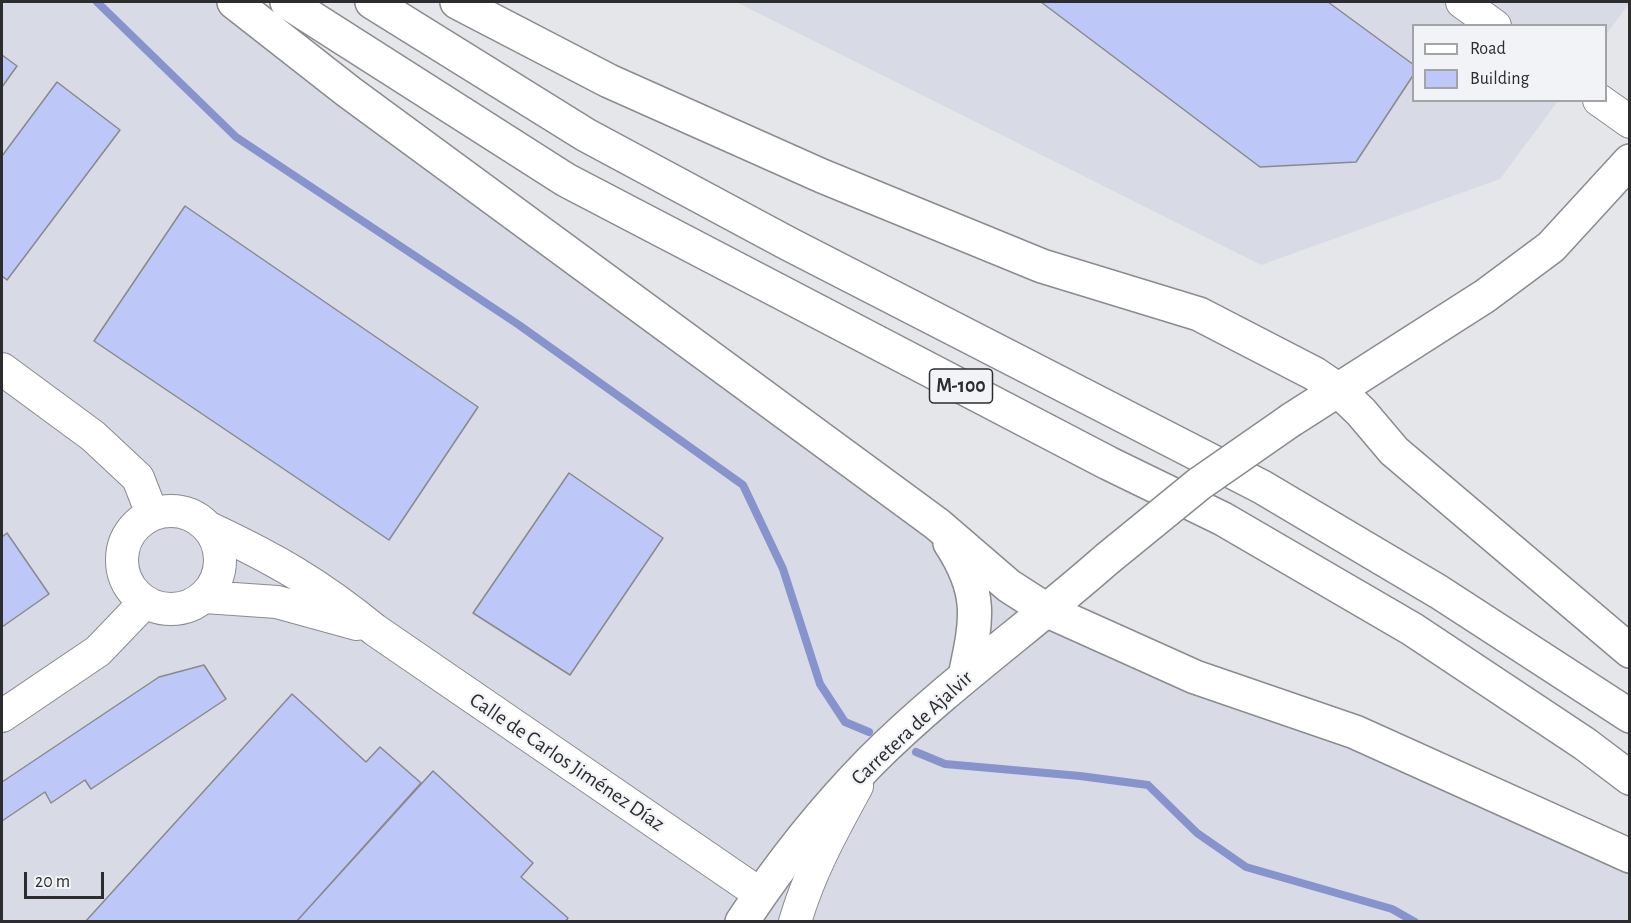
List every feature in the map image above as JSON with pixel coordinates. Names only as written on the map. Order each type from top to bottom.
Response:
[{"type":"main road","points":[[234,2],[404,134],[937,524],[1009,586],[1048,611],[1194,677],[1355,732],[1629,856]]},
{"type":"main road","name":"M-100","points":[[287,2],[566,180],[1233,525],[1412,629],[1585,744],[1629,778]]},
{"type":"main road","name":"M-100","points":[[372,2],[586,135],[787,243],[1262,488],[1439,592],[1629,716]]},
{"type":"main road","points":[[457,2],[609,81],[822,176],[1042,266],[1199,314],[1315,374],[1337,389],[1361,412],[1394,451],[1629,651]]},
{"type":"main road","name":"Carretera de Ajalvir","points":[[742,921],[796,845],[871,761],[965,676],[1048,611],[1107,558],[1199,484],[1337,389],[1485,296],[1551,247],[1629,161]]},
{"type":"main road","points":[[937,524],[967,569],[976,610],[965,676]]},
{"type":"street","points":[[1462,2],[1492,24]]},
{"type":"street","points":[[1602,102],[1629,122]]},
{"type":"street","points":[[2,369],[93,436],[138,478],[152,514]]},
{"type":"street","points":[[172,510],[193,515],[209,528],[220,551],[218,576],[205,597],[186,608],[164,610],[144,603],[129,588],[121,567],[123,545],[134,526],[152,514],[172,510]]},
{"type":"street","name":"Calle de Carlos Jiménez Díaz","points":[[209,528],[288,566],[330,594],[375,630],[760,894]]},
{"type":"street","name":"Calle de Carlos Jiménez Díaz","points":[[205,597],[277,602],[375,630]]},
{"type":"street","points":[[2,716],[98,651],[144,603]]},
{"type":"street","points":[[795,921],[803,893],[827,839],[871,761]]},
{"type":"shaded area","points":[[2,2],[244,2],[1009,586],[1630,856],[1629,922],[2,922]]},
{"type":"shaded area","points":[[736,2],[1630,2],[1607,34],[1607,24],[1412,24],[1412,102],[1557,102],[1500,179],[1261,265]]},
{"type":"building","points":[[1041,2],[1328,2],[1412,64],[1412,77],[1356,162],[1260,167]]},
{"type":"building","points":[[2,55],[17,66],[2,87]]},
{"type":"building","points":[[57,82],[120,130],[7,280],[2,276],[2,156]]},
{"type":"building","points":[[185,206],[478,407],[389,540],[94,341]]},
{"type":"building","points":[[569,473],[663,538],[570,675],[473,613]]},
{"type":"building","points":[[7,533],[49,594],[2,627],[2,537]]},
{"type":"building","points":[[204,665],[226,699],[91,789],[85,780],[51,803],[45,792],[2,821],[2,782],[159,677]]},
{"type":"building","points":[[292,694],[366,762],[380,747],[421,783],[296,922],[85,922]]},
{"type":"building","points":[[433,771],[533,863],[521,877],[568,918],[565,922],[296,922]]},
{"type":"waterway","points":[[97,2],[236,137],[519,325],[743,485],[783,569],[820,684],[845,722],[869,732]]},
{"type":"waterway","points":[[916,752],[945,764],[1080,776],[1148,785],[1197,833],[1246,867],[1392,909],[1415,922]]}]
